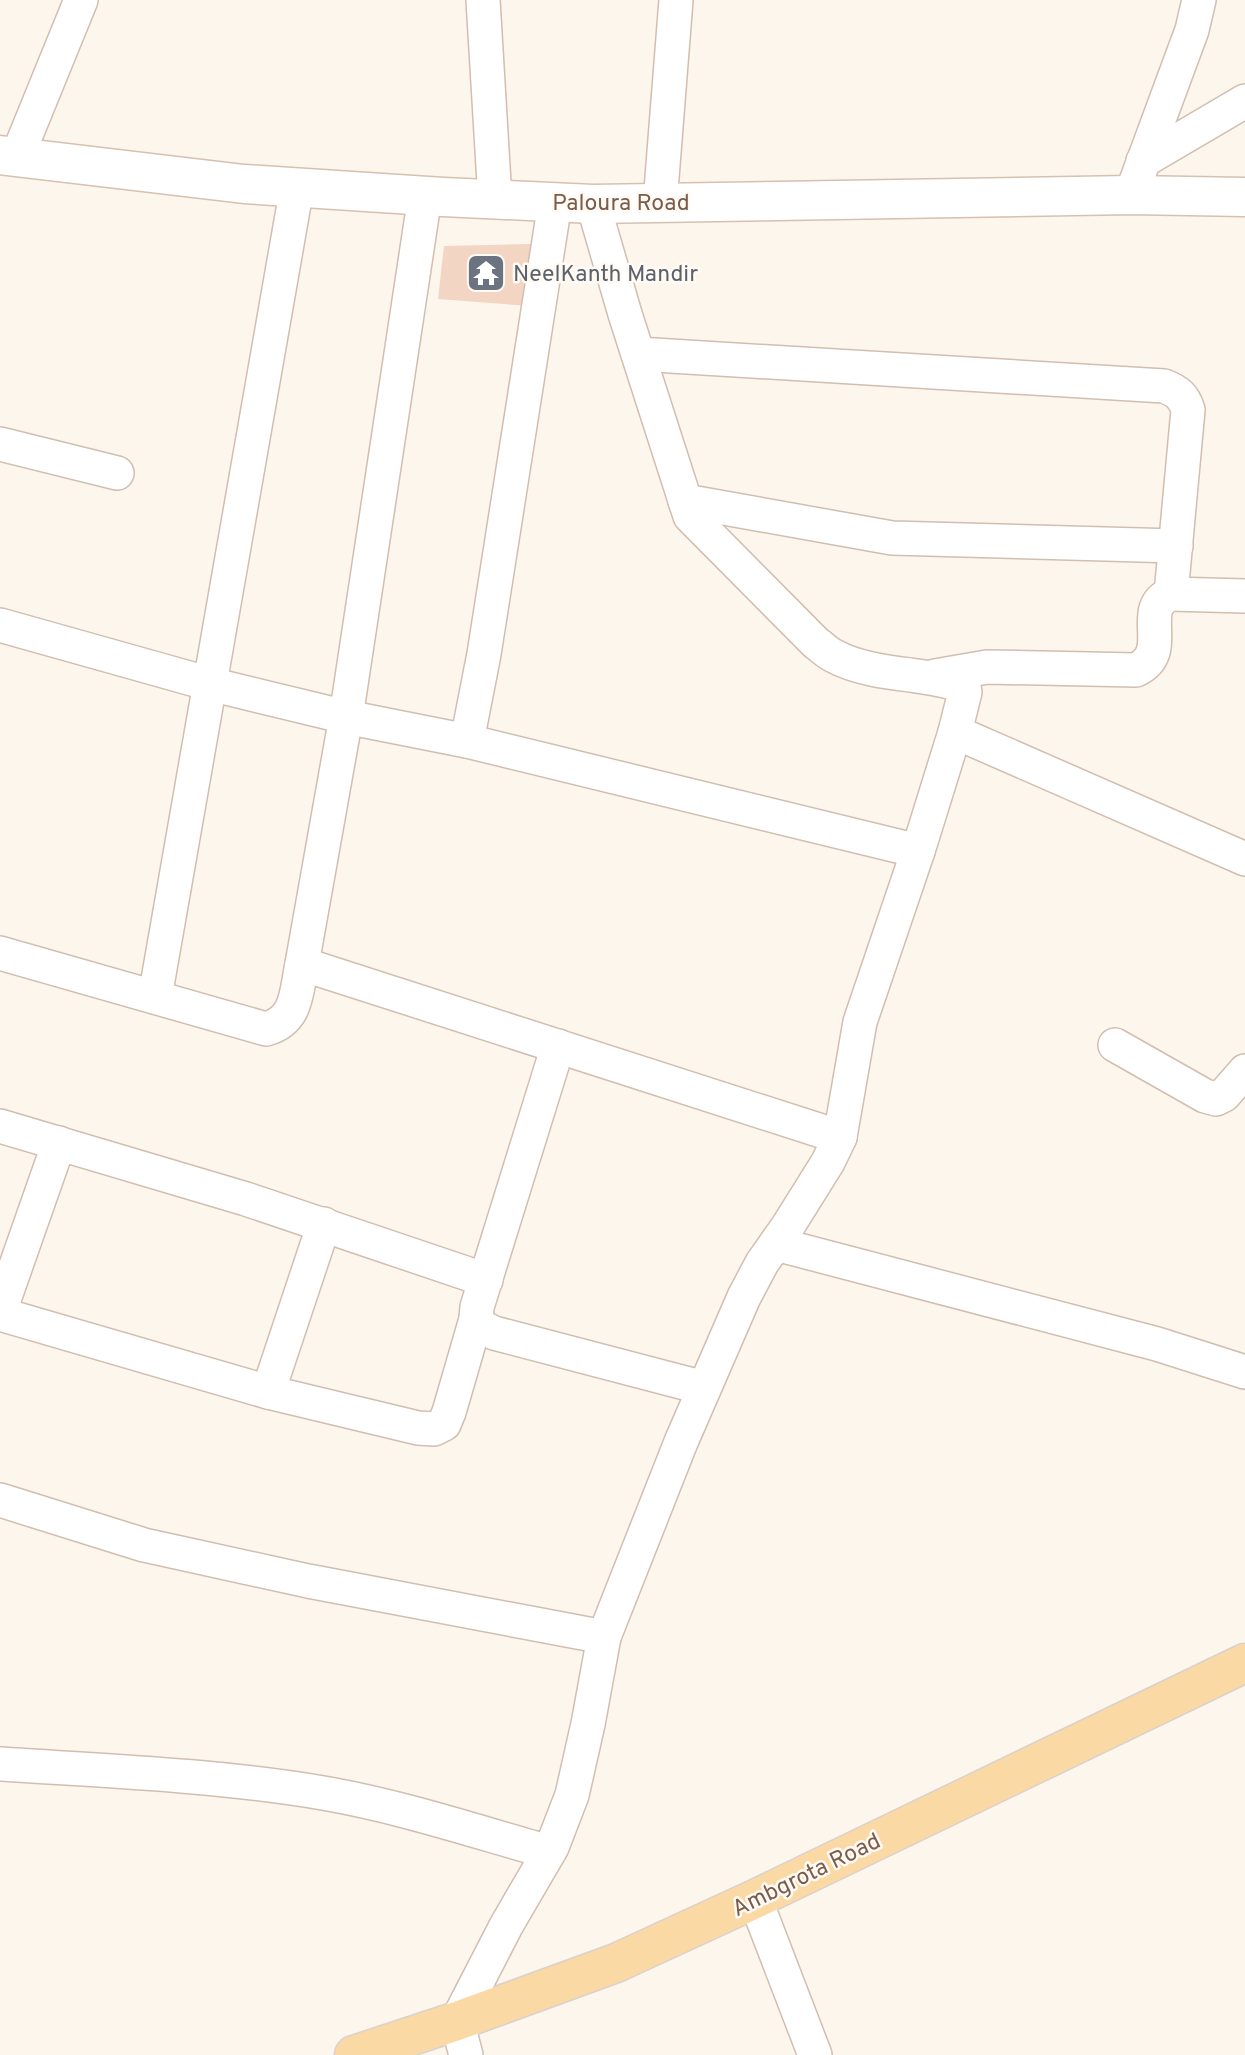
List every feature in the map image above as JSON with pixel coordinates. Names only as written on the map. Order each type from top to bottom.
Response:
[{"type":"main road","name":"Paloura Road","points":[[8,156],[244,184],[555,203],[660,203],[1137,178],[1245,197]]},
{"type":"main road","name":"Ambgrota Road","points":[[354,2055],[462,2038],[1245,1662]]},
{"type":"street","points":[[8,156],[80,0]]},
{"type":"street","points":[[483,0],[495,200]]},
{"type":"street","points":[[660,203],[676,0]]},
{"type":"street","points":[[1137,178],[1192,30],[1199,0]]},
{"type":"street","points":[[1137,178],[1245,101]]},
{"type":"street","points":[[155,997],[297,187]]},
{"type":"street","points":[[0,953],[266,1029],[280,1025],[289,1016],[302,964],[346,717],[425,196]]},
{"type":"street","points":[[467,741],[486,640],[555,203]]},
{"type":"street","points":[[593,204],[690,516],[832,656],[909,675],[931,676],[986,667],[1136,670],[1145,666],[1154,653],[1155,611],[1158,602],[1164,597],[1171,594],[1245,596]]},
{"type":"street","points":[[638,354],[1164,386],[1176,390],[1185,400],[1188,410],[1171,594]]},
{"type":"street","points":[[0,444],[117,473]]},
{"type":"street","points":[[685,501],[892,538],[1176,547]]},
{"type":"street","points":[[0,625],[209,684],[346,717],[467,741],[918,850]]},
{"type":"street","points":[[462,2038],[506,1926],[549,1852],[572,1795],[604,1637],[681,1442],[744,1297],[762,1263],[828,1162],[840,1137],[860,1021],[918,850],[963,704],[964,687],[931,676]]},
{"type":"street","points":[[955,733],[1245,859]]},
{"type":"street","points":[[302,964],[840,1137]]},
{"type":"street","points":[[1115,1045],[1205,1096],[1216,1098],[1224,1095],[1245,1071]]},
{"type":"street","points":[[59,1143],[0,1312],[268,1392],[418,1428],[434,1429],[444,1424],[449,1412],[476,1319],[477,1307],[558,1046]]},
{"type":"street","points":[[0,1126],[246,1199],[486,1280]]},
{"type":"street","points":[[268,1392],[324,1224]]},
{"type":"street","points":[[776,1244],[1157,1344],[1245,1372]]},
{"type":"street","points":[[476,1319],[482,1327],[494,1333],[704,1388]]},
{"type":"street","points":[[0,1500],[144,1545],[308,1581],[604,1637]]},
{"type":"street","points":[[0,1764],[204,1778],[324,1793],[407,1812],[549,1852]]},
{"type":"street","points":[[755,1899],[815,2055]]},
{"type":"building","name":"NeelKanth Mandir","points":[[531,244],[528,306],[438,299],[444,246]]},
{"type":"place","name":"NeelKanth Mandir","points":[[486,273]]}]
